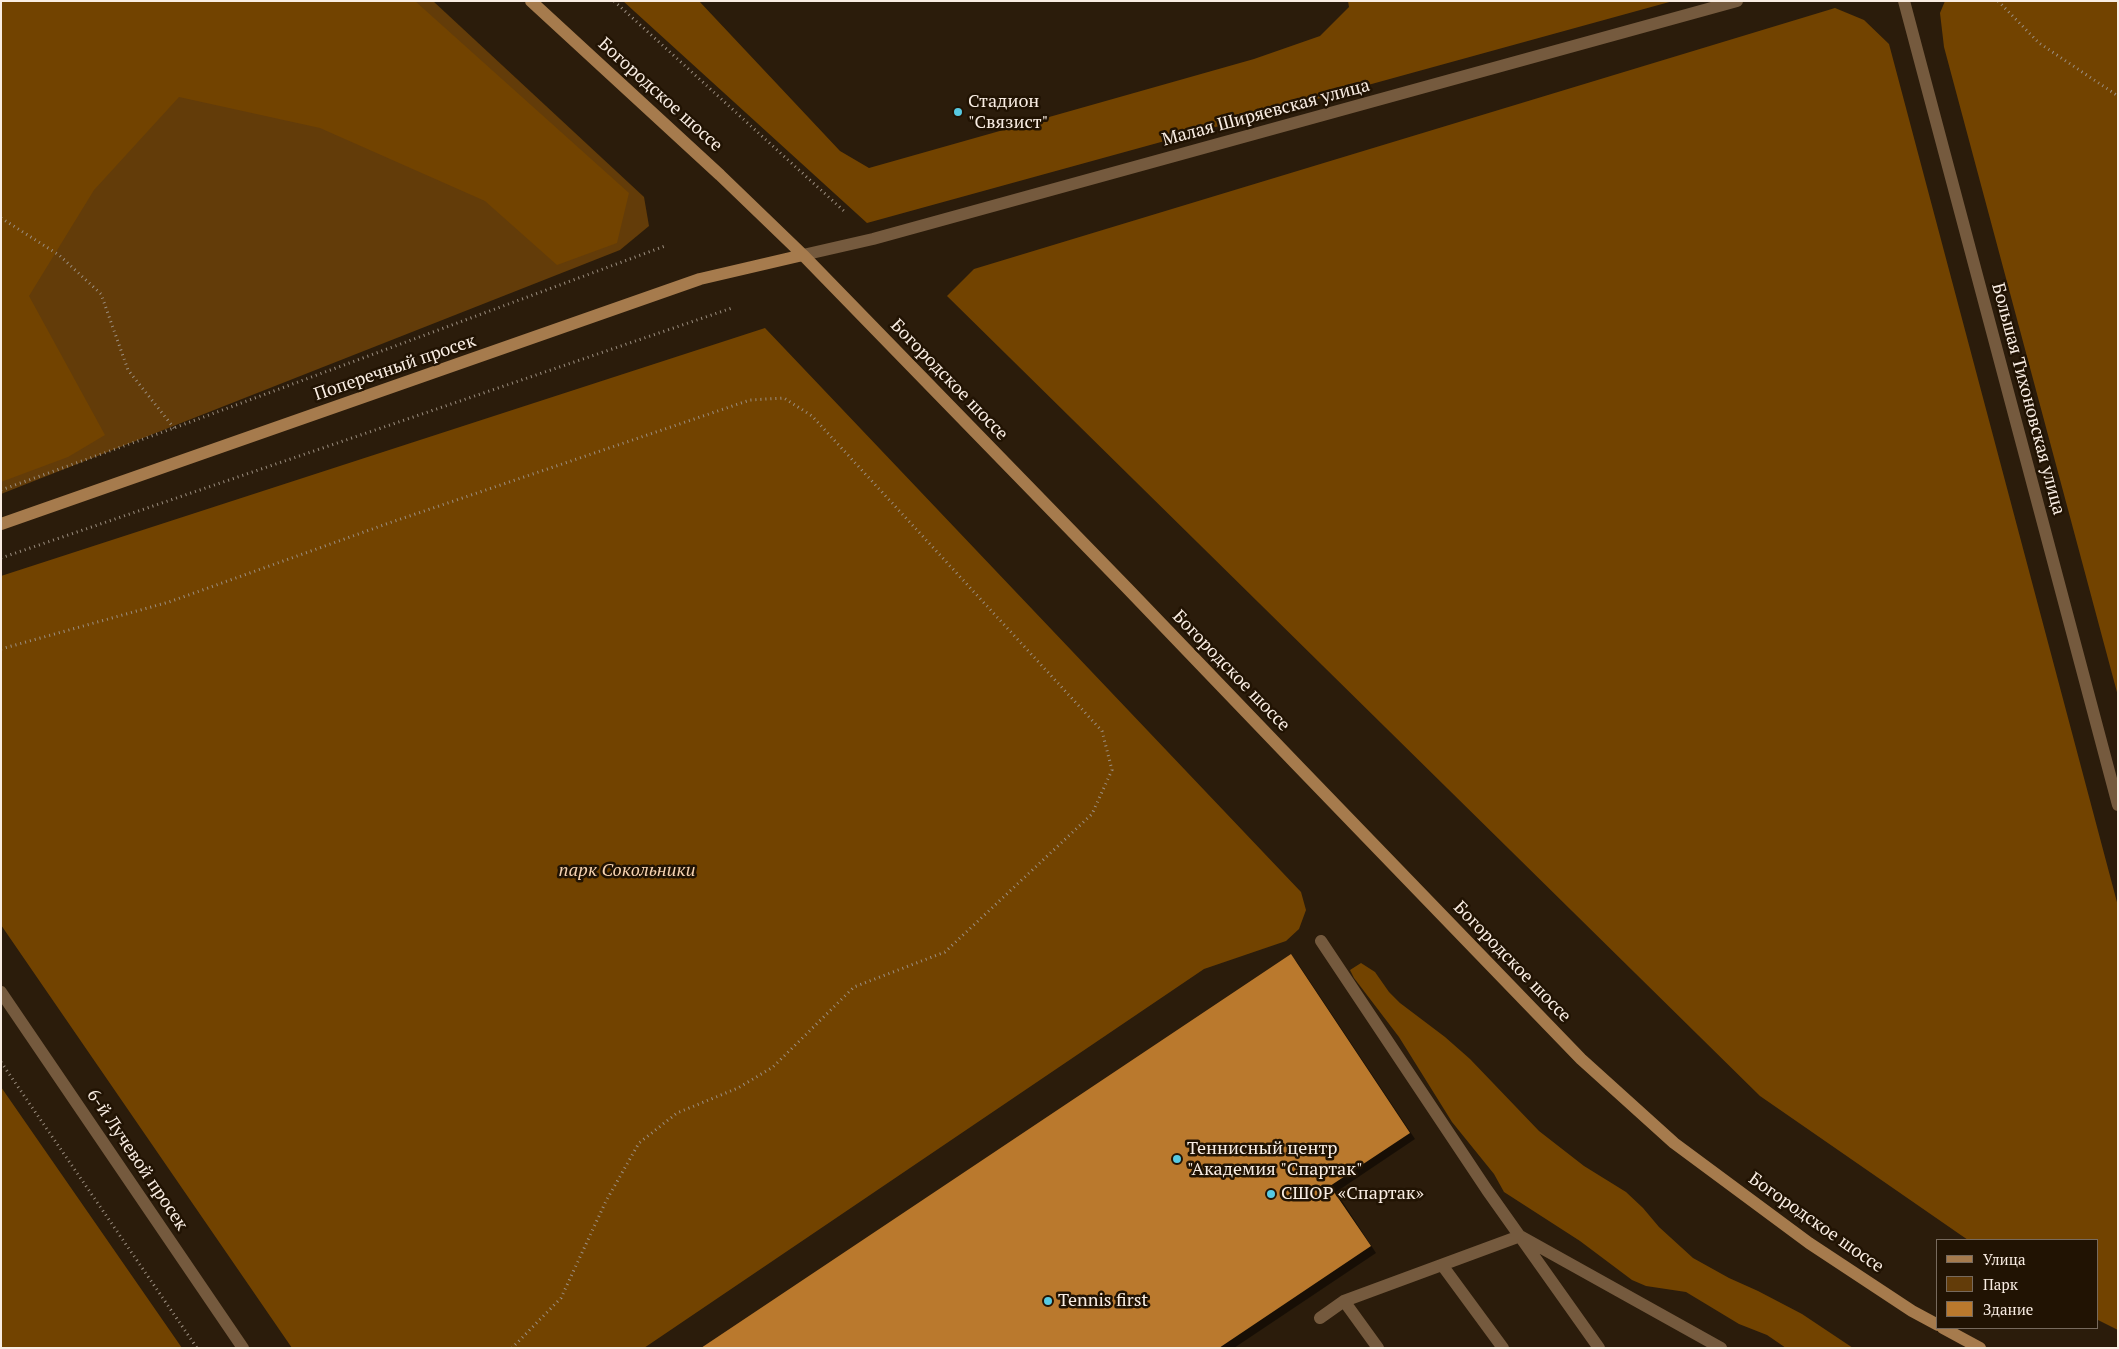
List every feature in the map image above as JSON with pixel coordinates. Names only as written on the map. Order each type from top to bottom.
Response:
[{"type":"main road","name":"Богородское шоссе","points":[[531,1],[720,174],[802,255],[1128,589],[1581,1059],[1674,1143],[1809,1243],[1912,1311],[1936,1324]]},
{"type":"main road","name":"Поперечный просек","points":[[1,524],[700,279],[802,255]]},
{"type":"main road","points":[[1946,1329],[1980,1348]]},
{"type":"street","name":"Малая Ширяевская улица","points":[[802,255],[873,239],[1737,1]]},
{"type":"street","name":"Большая Тихоновская улица","points":[[1904,1],[2118,805]]},
{"type":"street","points":[[1321,941],[1520,1236],[1599,1348]]},
{"type":"street","name":"6-й Лучевой просек","points":[[1,992],[243,1348]]},
{"type":"street","points":[[1320,1318],[1344,1301],[1520,1236],[1721,1348]]},
{"type":"street","points":[[1442,1265],[1503,1348]]},
{"type":"street","points":[[1344,1301],[1378,1348]]},
{"type":"path","points":[[614,1],[845,212]]},
{"type":"path","points":[[1998,1],[2039,43],[2118,96]]},
{"type":"path","points":[[1,218],[59,255],[101,294],[128,370],[174,428]]},
{"type":"path","points":[[1,490],[665,246]]},
{"type":"path","points":[[1,558],[732,308]]},
{"type":"path","points":[[1,649],[169,602],[389,523],[750,400],[784,398],[812,416],[1102,731],[1112,770],[1092,814],[945,952],[854,987],[773,1067],[738,1088],[677,1113],[639,1143],[606,1201],[560,1298],[512,1348]]},
{"type":"path","points":[[1,1062],[197,1348]]},
{"type":"green space","points":[[1,1],[433,1],[644,197],[649,226],[620,250],[1,494]]},
{"type":"green space","points":[[1,1],[415,1],[629,193],[617,243],[557,265],[485,201],[320,128],[179,97],[94,190],[29,296],[105,435],[68,457],[1,482]]},
{"type":"green space","points":[[623,1],[699,1],[840,151],[869,168],[1254,59],[1320,36],[1349,7],[1348,1],[1673,1],[867,223]]},
{"type":"green space","points":[[1945,1],[2118,1],[2118,696],[1944,47],[1940,13]]},
{"type":"green space","points":[[1835,8],[1864,20],[1889,44],[2118,906],[2118,1330],[2099,1320],[2099,1239],[1967,1239],[1760,1096],[947,296],[974,269]]},
{"type":"green space","name":"парк Сокольники","points":[[765,328],[1301,892],[1306,910],[1299,929],[1286,941],[1204,969],[644,1348],[292,1348],[1,925],[1,576]]},
{"type":"green space","points":[[1361,963],[1375,972],[1389,992],[1400,1003],[1445,1037],[1470,1059],[1539,1131],[1584,1166],[1626,1192],[1659,1227],[1693,1258],[1802,1314],[1853,1348],[1786,1348],[1767,1335],[1739,1324],[1686,1292],[1646,1286],[1632,1280],[1580,1241],[1504,1192],[1494,1174],[1452,1122],[1399,1037],[1354,978],[1350,970]]},
{"type":"green space","points":[[1,1087],[182,1348],[1,1348]]},
{"type":"building","name":"Теннисный центр \"Академия \"Спартак\"","points":[[1291,954],[1410,1133],[1330,1186],[1371,1246],[1219,1348],[701,1348]]},
{"type":"place","name":"Стадион \"Связист\"","points":[[958,112]]},
{"type":"place","name":"Теннисный центр \"Академия \"Спартак\"","points":[[1177,1159]]},
{"type":"place","name":"СШОР «Спартак»","points":[[1271,1194]]},
{"type":"place","name":"Tennis first","points":[[1048,1301]]}]
